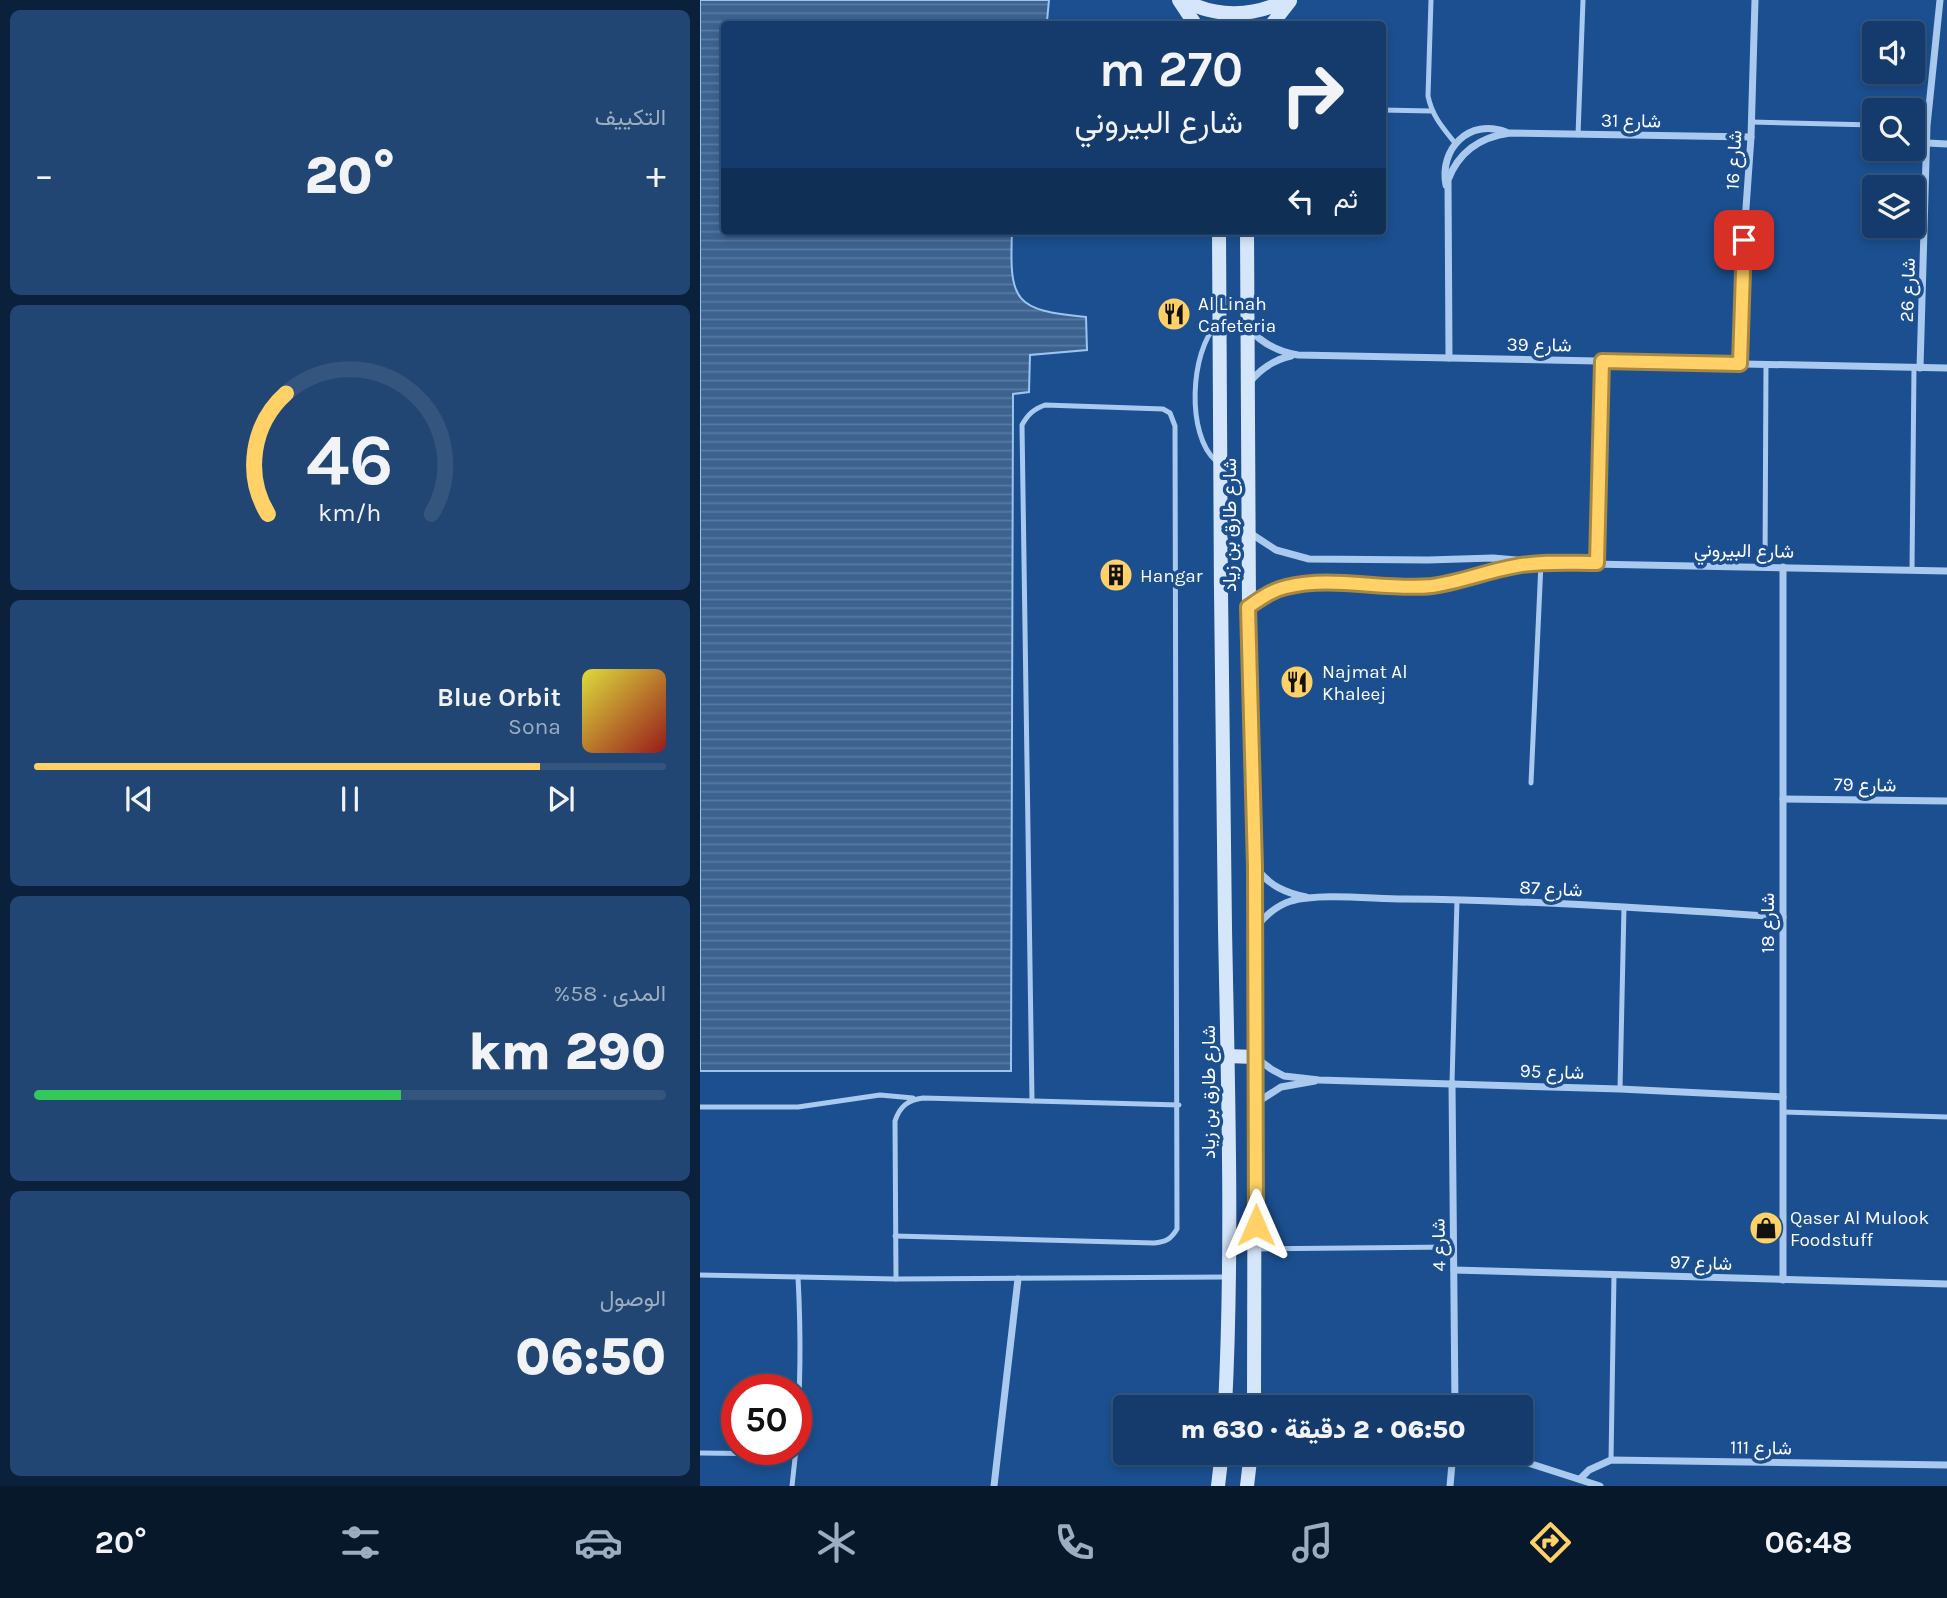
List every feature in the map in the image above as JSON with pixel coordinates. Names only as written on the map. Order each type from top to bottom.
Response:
[{"type":"main road","points":[[1182,0],[1205,9],[1236,14],[1267,8],[1288,0]]},
{"type":"main road","points":[[1182,0],[1193,21]]},
{"type":"main road","points":[[1274,21],[1288,0]]},
{"type":"main road","name":"شارع طارق بن زياد","points":[[1219,235],[1219,464],[1227,1056],[1225,1395]]},
{"type":"main road","name":"شارع طارق بن زياد","points":[[1247,235],[1248,607],[1255,867],[1254,1395]]},
{"type":"main road","points":[[1227,1056],[1255,1056]]},
{"type":"main road","points":[[1217,1486],[1220,1465]]},
{"type":"main road","points":[[1247,1486],[1249,1465]]},
{"type":"street","name":"شارع 16","points":[[1740,364],[1755,0]]},
{"type":"street","name":"شارع 26","points":[[1917,368],[1927,126],[1939,1]]},
{"type":"street","name":"شارع 31","points":[[1449,358],[1445,166],[1448,154],[1455,144],[1471,132],[1481,129],[1500,130],[1510,134]]},
{"type":"street","name":"شارع 31","points":[[1447,191],[1452,169],[1466,151],[1485,139],[1510,134],[1751,137]]},
{"type":"street","points":[[1927,143],[1947,144]]},
{"type":"street","name":"شارع 39","points":[[1247,327],[1255,336],[1275,349],[1298,355],[1947,368]]},
{"type":"street","name":"شارع 39","points":[[1247,386],[1274,361],[1298,355]]},
{"type":"street","points":[[1597,563],[1602,361]]},
{"type":"street","name":"شارع البيروني","points":[[1248,531],[1276,550],[1310,558],[1428,561],[1493,558],[1541,563],[1947,570]]},
{"type":"street","name":"شارع البيروني","points":[[1248,607],[1265,595],[1284,587],[1305,583],[1432,586],[1515,566],[1541,563]]},
{"type":"street","name":"شارع 18","points":[[1783,567],[1783,1280]]},
{"type":"street","name":"شارع 79","points":[[1783,799],[1947,801]]},
{"type":"street","name":"شارع 87","points":[[1255,867],[1262,876],[1281,890],[1317,898]]},
{"type":"street","name":"شارع 87","points":[[1255,929],[1263,919],[1282,905],[1317,898],[1457,900],[1783,916]]},
{"type":"street","name":"شارع 95","points":[[1255,1056],[1277,1073],[1319,1080],[1783,1097]]},
{"type":"street","name":"شارع 95","points":[[1256,1103],[1281,1087],[1319,1080]]},
{"type":"street","name":"شارع 4","points":[[1452,1083],[1455,1395]]},
{"type":"street","name":"شارع 97","points":[[1454,1270],[1947,1283]]},
{"type":"street","points":[[994,1486],[1018,1279]]},
{"type":"street","points":[[1580,1479],[1589,1470],[1611,1460]]},
{"type":"street","name":"شارع 111","points":[[1611,1460],[1947,1465]]},
{"type":"street","points":[[1533,1464],[1600,1486]]},
{"type":"street","points":[[1450,1486],[1452,1465]]},
{"type":"lane","points":[[1431,0],[1428,85],[1431,111],[1455,144]]},
{"type":"lane","points":[[1578,135],[1583,0]]},
{"type":"lane","points":[[1386,110],[1431,111]]},
{"type":"lane","points":[[1751,122],[1862,125]]},
{"type":"lane","points":[[1219,322],[1207,337],[1200,354],[1196,386],[1202,440],[1219,464]]},
{"type":"lane","points":[[1765,566],[1766,365]]},
{"type":"lane","points":[[1912,570],[1917,368]]},
{"type":"lane","points":[[895,1236],[1164,1242],[1172,1237],[1177,1229],[1179,1105],[1175,426],[1170,413],[1163,409],[1045,405],[1035,409],[1022,425],[1032,1101]]},
{"type":"lane","points":[[1531,783],[1541,563]]},
{"type":"lane","points":[[1452,1083],[1457,900]]},
{"type":"lane","points":[[1620,1089],[1624,907]]},
{"type":"lane","points":[[700,1107],[798,1107],[880,1095],[915,1099],[1179,1105]]},
{"type":"lane","points":[[896,1279],[895,1121],[902,1107],[915,1099]]},
{"type":"lane","points":[[1783,1112],[1947,1117]]},
{"type":"lane","points":[[1256,1249],[1454,1247]]},
{"type":"lane","points":[[700,1275],[896,1279],[1227,1276]]},
{"type":"lane","points":[[1611,1460],[1614,1275]]},
{"type":"lane","points":[[798,1277],[801,1336],[799,1374]]},
{"type":"lane","points":[[700,1453],[721,1453]]},
{"type":"lane","points":[[792,1486],[794,1465]]},
{"type":"water","points":[[700,0],[1049,0],[1047,21],[721,21],[721,235],[1012,235],[1012,274],[1015,288],[1021,298],[1044,311],[1086,317],[1087,350],[1030,355],[1029,392],[1013,394],[1011,1071],[700,1071]]},
{"type":"place","name":"Al Linah Cafeteria","points":[[1174,314]]},
{"type":"place","name":"Hangar","points":[[1116,575]]},
{"type":"place","name":"Najmat Al Khaleej","points":[[1297,682]]},
{"type":"place","name":"Qaser Al Mulook Foodstuff","points":[[1766,1228]]},
{"type":"route","points":[[1256,1225],[1255,867],[1248,607],[1265,595],[1284,587],[1305,583],[1432,586],[1515,566],[1597,563],[1602,361],[1740,364],[1744,240]]}]
